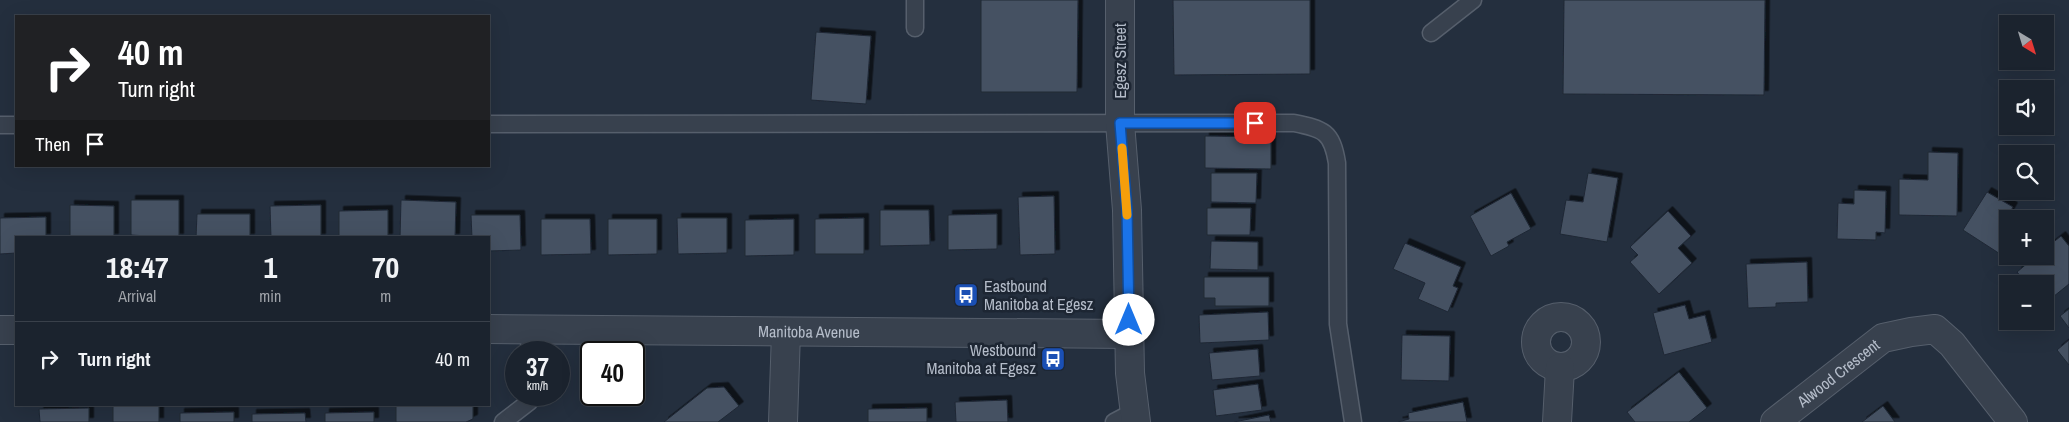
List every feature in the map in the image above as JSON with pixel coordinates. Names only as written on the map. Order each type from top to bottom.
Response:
[{"type":"street","name":"Egesz Street","points":[[1120,0],[1120,123],[1127,210],[1128,419]]},
{"type":"street","name":"Manitoba Avenue","points":[[490,329],[529,341],[786,332],[1129,334]]},
{"type":"street","name":"Alwood Crescent","points":[[1775,422],[1883,338],[1935,329],[1952,344],[2013,422]]},
{"type":"street","points":[[0,330],[15,330]]},
{"type":"street","points":[[783,422],[786,332]]},
{"type":"street","points":[[1557,422],[1560,368]]},
{"type":"lane","points":[[915,0],[915,28]]},
{"type":"lane","points":[[1430,33],[1473,0]]},
{"type":"lane","points":[[490,124],[1294,123],[1313,127],[1324,133],[1334,143],[1337,163],[1338,324],[1353,422]]},
{"type":"lane","points":[[0,125],[15,125]]},
{"type":"lane","points":[[503,422],[524,406]]},
{"type":"building","points":[[981,0],[1078,0],[1077,92],[981,92]]},
{"type":"building","points":[[1173,0],[1310,0],[1310,74],[1174,75]]},
{"type":"building","points":[[1564,0],[1765,0],[1764,95],[1563,94]]},
{"type":"building","points":[[816,32],[871,36],[866,104],[811,100]]},
{"type":"building","points":[[1205,136],[1271,137],[1271,169],[1205,168]]},
{"type":"building","points":[[1928,152],[1958,153],[1957,216],[1899,215],[1899,179],[1928,180]]},
{"type":"building","points":[[1211,173],[1257,173],[1256,203],[1211,202]]},
{"type":"building","points":[[1588,173],[1618,178],[1607,242],[1560,234],[1566,200],[1583,202]]},
{"type":"building","points":[[1854,190],[1886,191],[1885,233],[1876,232],[1876,240],[1837,239],[1838,203],[1854,204]]},
{"type":"building","points":[[1987,192],[2013,207],[2011,210],[1999,210],[1999,253],[1963,230]]},
{"type":"building","points":[[1511,193],[1531,229],[1507,242],[1509,246],[1491,256],[1470,216]]},
{"type":"building","points":[[1054,196],[1055,254],[1020,255],[1018,197]]},
{"type":"building","points":[[131,200],[179,200],[179,236],[131,235]]},
{"type":"building","points":[[401,200],[456,202],[455,236],[400,236]]},
{"type":"building","points":[[70,205],[114,206],[114,236],[70,236]]},
{"type":"building","points":[[321,205],[321,236],[271,236],[270,206]]},
{"type":"building","points":[[1207,208],[1251,208],[1250,235],[1207,235]]},
{"type":"building","points":[[388,210],[388,236],[339,236],[339,211]]},
{"type":"building","points":[[880,210],[929,210],[930,245],[880,246]]},
{"type":"building","points":[[1668,211],[1691,236],[1678,248],[1692,263],[1659,294],[1630,262],[1638,255],[1630,247]]},
{"type":"building","points":[[197,214],[250,214],[250,236],[196,236]]},
{"type":"building","points":[[997,214],[997,249],[948,250],[948,215]]},
{"type":"building","points":[[471,215],[520,215],[521,250],[490,251],[490,236],[472,236]]},
{"type":"building","points":[[46,217],[46,236],[15,236],[15,253],[0,254],[0,218]]},
{"type":"building","points":[[677,218],[727,218],[727,253],[678,254]]},
{"type":"building","points":[[864,218],[864,254],[815,254],[815,219]]},
{"type":"building","points":[[541,219],[590,219],[591,254],[541,255]]},
{"type":"building","points":[[608,219],[657,219],[657,254],[608,255]]},
{"type":"building","points":[[794,219],[794,255],[745,256],[745,220]]},
{"type":"building","points":[[2061,236],[2069,246],[2069,284],[2054,296],[2054,275],[2020,275],[2017,272],[2025,265],[2054,265],[2054,242]]},
{"type":"building","points":[[1211,241],[1258,242],[1258,270],[1210,269]]},
{"type":"building","points":[[1405,243],[1461,267],[1453,286],[1458,288],[1448,312],[1418,299],[1425,283],[1393,269]]},
{"type":"building","points":[[1807,262],[1808,302],[1776,303],[1776,307],[1748,308],[1746,264]]},
{"type":"building","points":[[1204,277],[1269,277],[1269,306],[1215,306],[1215,298],[1204,298]]},
{"type":"building","points":[[1685,305],[1689,319],[1705,315],[1712,342],[1664,355],[1653,313]]},
{"type":"building","points":[[2069,309],[2069,328],[2060,316]]},
{"type":"building","points":[[1268,312],[1269,340],[1200,343],[1199,315]]},
{"type":"building","points":[[1402,335],[1450,336],[1449,381],[1401,380]]},
{"type":"building","points":[[2069,340],[2069,365],[2057,350]]},
{"type":"building","points":[[1258,349],[1260,376],[1212,380],[1209,353]]},
{"type":"building","points":[[1679,372],[1707,408],[1689,422],[1635,422],[1627,412]]},
{"type":"building","points":[[1258,384],[1262,410],[1216,416],[1213,390]]},
{"type":"building","points":[[724,387],[739,406],[718,422],[664,422],[707,388]]},
{"type":"building","points":[[1007,400],[1008,422],[956,422],[955,402]]},
{"type":"building","points":[[1463,402],[1467,422],[1398,422],[1409,419],[1408,413]]},
{"type":"building","points":[[113,406],[159,406],[159,422],[113,422]]},
{"type":"building","points":[[396,406],[473,406],[473,419],[466,422],[396,422]]},
{"type":"building","points":[[1883,406],[1895,422],[1862,422]]},
{"type":"building","points":[[89,408],[89,422],[40,422],[39,409]]},
{"type":"building","points":[[927,408],[927,422],[868,422],[868,409]]},
{"type":"building","points":[[234,412],[234,422],[180,422],[180,413]]},
{"type":"building","points":[[374,412],[374,422],[325,422],[325,413]]},
{"type":"building","points":[[305,413],[306,422],[252,422],[252,414]]},
{"type":"building","points":[[1269,415],[1271,422],[1234,422]]},
{"type":"slow traffic","points":[[1122,148],[1127,215]]},
{"type":"place","name":"Eastbound Manitoba at Egesz","points":[[966,295]]},
{"type":"place","name":"Westbound Manitoba at Egesz","points":[[1053,359]]},
{"type":"route","points":[[1129,320],[1130,290],[1127,210],[1120,123],[1255,123]]}]
